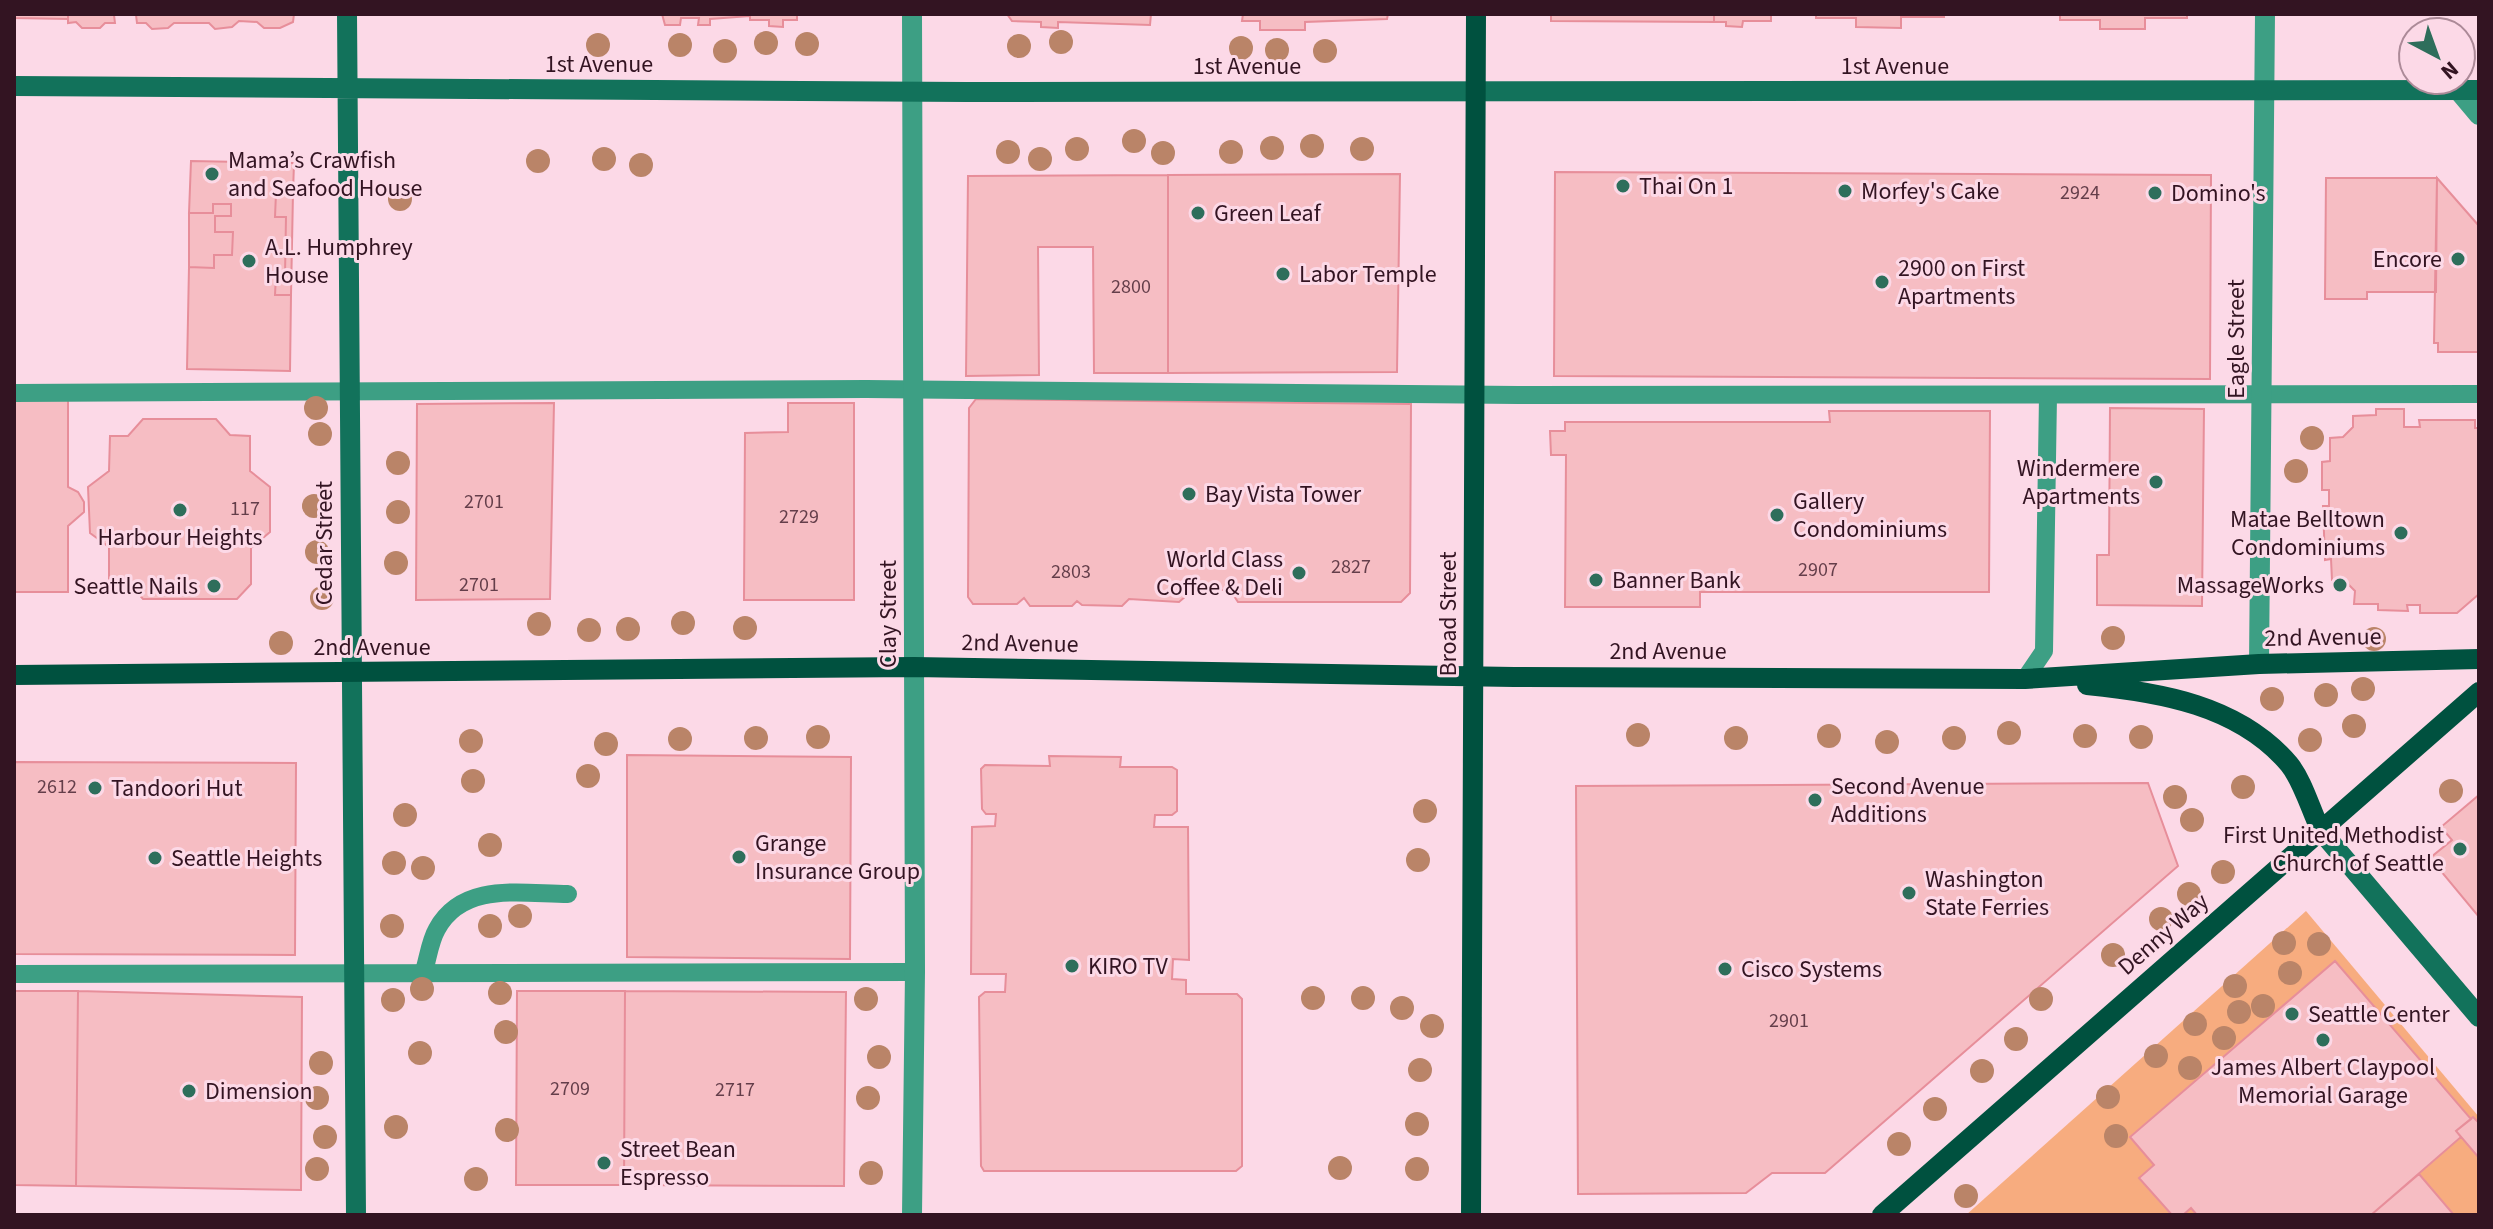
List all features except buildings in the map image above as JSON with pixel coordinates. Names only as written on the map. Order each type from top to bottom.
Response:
[{"type":"main road","name":"Cedar Street","points":[[347,14],[356,1215]]},
{"type":"main road","name":"Broad Street","points":[[1471,1215],[1476,14]]},
{"type":"main road","name":"1st Avenue","points":[[14,86],[912,91],[2397,91]]},
{"type":"main road","name":"2nd Avenue","points":[[14,675],[914,667],[1473,676],[2025,679],[2259,664],[2479,659]]},
{"type":"main road","name":"2nd Avenue","points":[[2025,679],[2142,689],[2214,712],[2242,726],[2291,765],[2321,831]]},
{"type":"main road","name":"Denny Way","points":[[1882,1215],[2479,692]]},
{"type":"main road","points":[[2321,831],[2479,1017]]},
{"type":"street","name":"Clay Street","points":[[912,14],[915,389],[912,1215]]},
{"type":"street","name":"Eagle Street","points":[[2259,664],[2265,14]]},
{"type":"street","points":[[2463,96],[2479,115]]},
{"type":"lane","points":[[14,393],[915,389],[2262,397],[2479,394]]},
{"type":"lane","points":[[2025,679],[2044,651],[2048,396]]},
{"type":"lane","points":[[424,971],[436,929],[460,902],[477,895],[568,894]]},
{"type":"lane","points":[[14,974],[915,972]]},
{"type":"shaded area","name":"Seattle Center","points":[[2306,911],[2479,1117],[2479,1215],[1966,1215]]},
{"type":"place","name":"Mama’s Crawfish and Seafood House","points":[[212,174]]},
{"type":"place","name":"Thai On 1","points":[[1623,186]]},
{"type":"place","name":"Morfey's Cake","points":[[1845,191]]},
{"type":"place","name":"Domino's","points":[[2155,193]]},
{"type":"place","name":"Green Leaf","points":[[1198,213]]},
{"type":"place","name":"Encore","points":[[2458,259]]},
{"type":"place","name":"A.L. Humphrey House","points":[[249,261]]},
{"type":"place","name":"Labor Temple","points":[[1283,274]]},
{"type":"place","name":"2900 on First Apartments","points":[[1882,282]]},
{"type":"place","name":"Windermere Apartments","points":[[2156,482]]},
{"type":"place","name":"Bay Vista Tower","points":[[1189,494]]},
{"type":"place","name":"Harbour Heights","points":[[180,510]]},
{"type":"place","name":"Gallery Condominiums","points":[[1777,515]]},
{"type":"place","name":"Matae Belltown Condominiums","points":[[2401,533]]},
{"type":"place","name":"World Class Coffee & Deli","points":[[1299,573]]},
{"type":"place","name":"Banner Bank","points":[[1596,580]]},
{"type":"place","name":"MassageWorks","points":[[2340,585]]},
{"type":"place","name":"Seattle Nails","points":[[214,586]]},
{"type":"place","name":"Tandoori Hut","points":[[95,788]]},
{"type":"place","name":"Second Avenue Additions","points":[[1815,800]]},
{"type":"place","name":"First United Methodist Church of Seattle","points":[[2460,849]]},
{"type":"place","name":"Grange Insurance Group","points":[[739,857]]},
{"type":"place","name":"Seattle Heights","points":[[155,858]]},
{"type":"place","name":"Washington State Ferries","points":[[1909,893]]},
{"type":"place","name":"KIRO TV","points":[[1072,966]]},
{"type":"place","name":"Cisco Systems","points":[[1725,969]]},
{"type":"place","name":"Seattle Center","points":[[2292,1014]]},
{"type":"place","name":"James Albert Claypool Memorial Garage","points":[[2323,1040]]},
{"type":"place","name":"Dimension","points":[[189,1091]]},
{"type":"place","name":"Street Bean Espresso","points":[[604,1163]]}]
